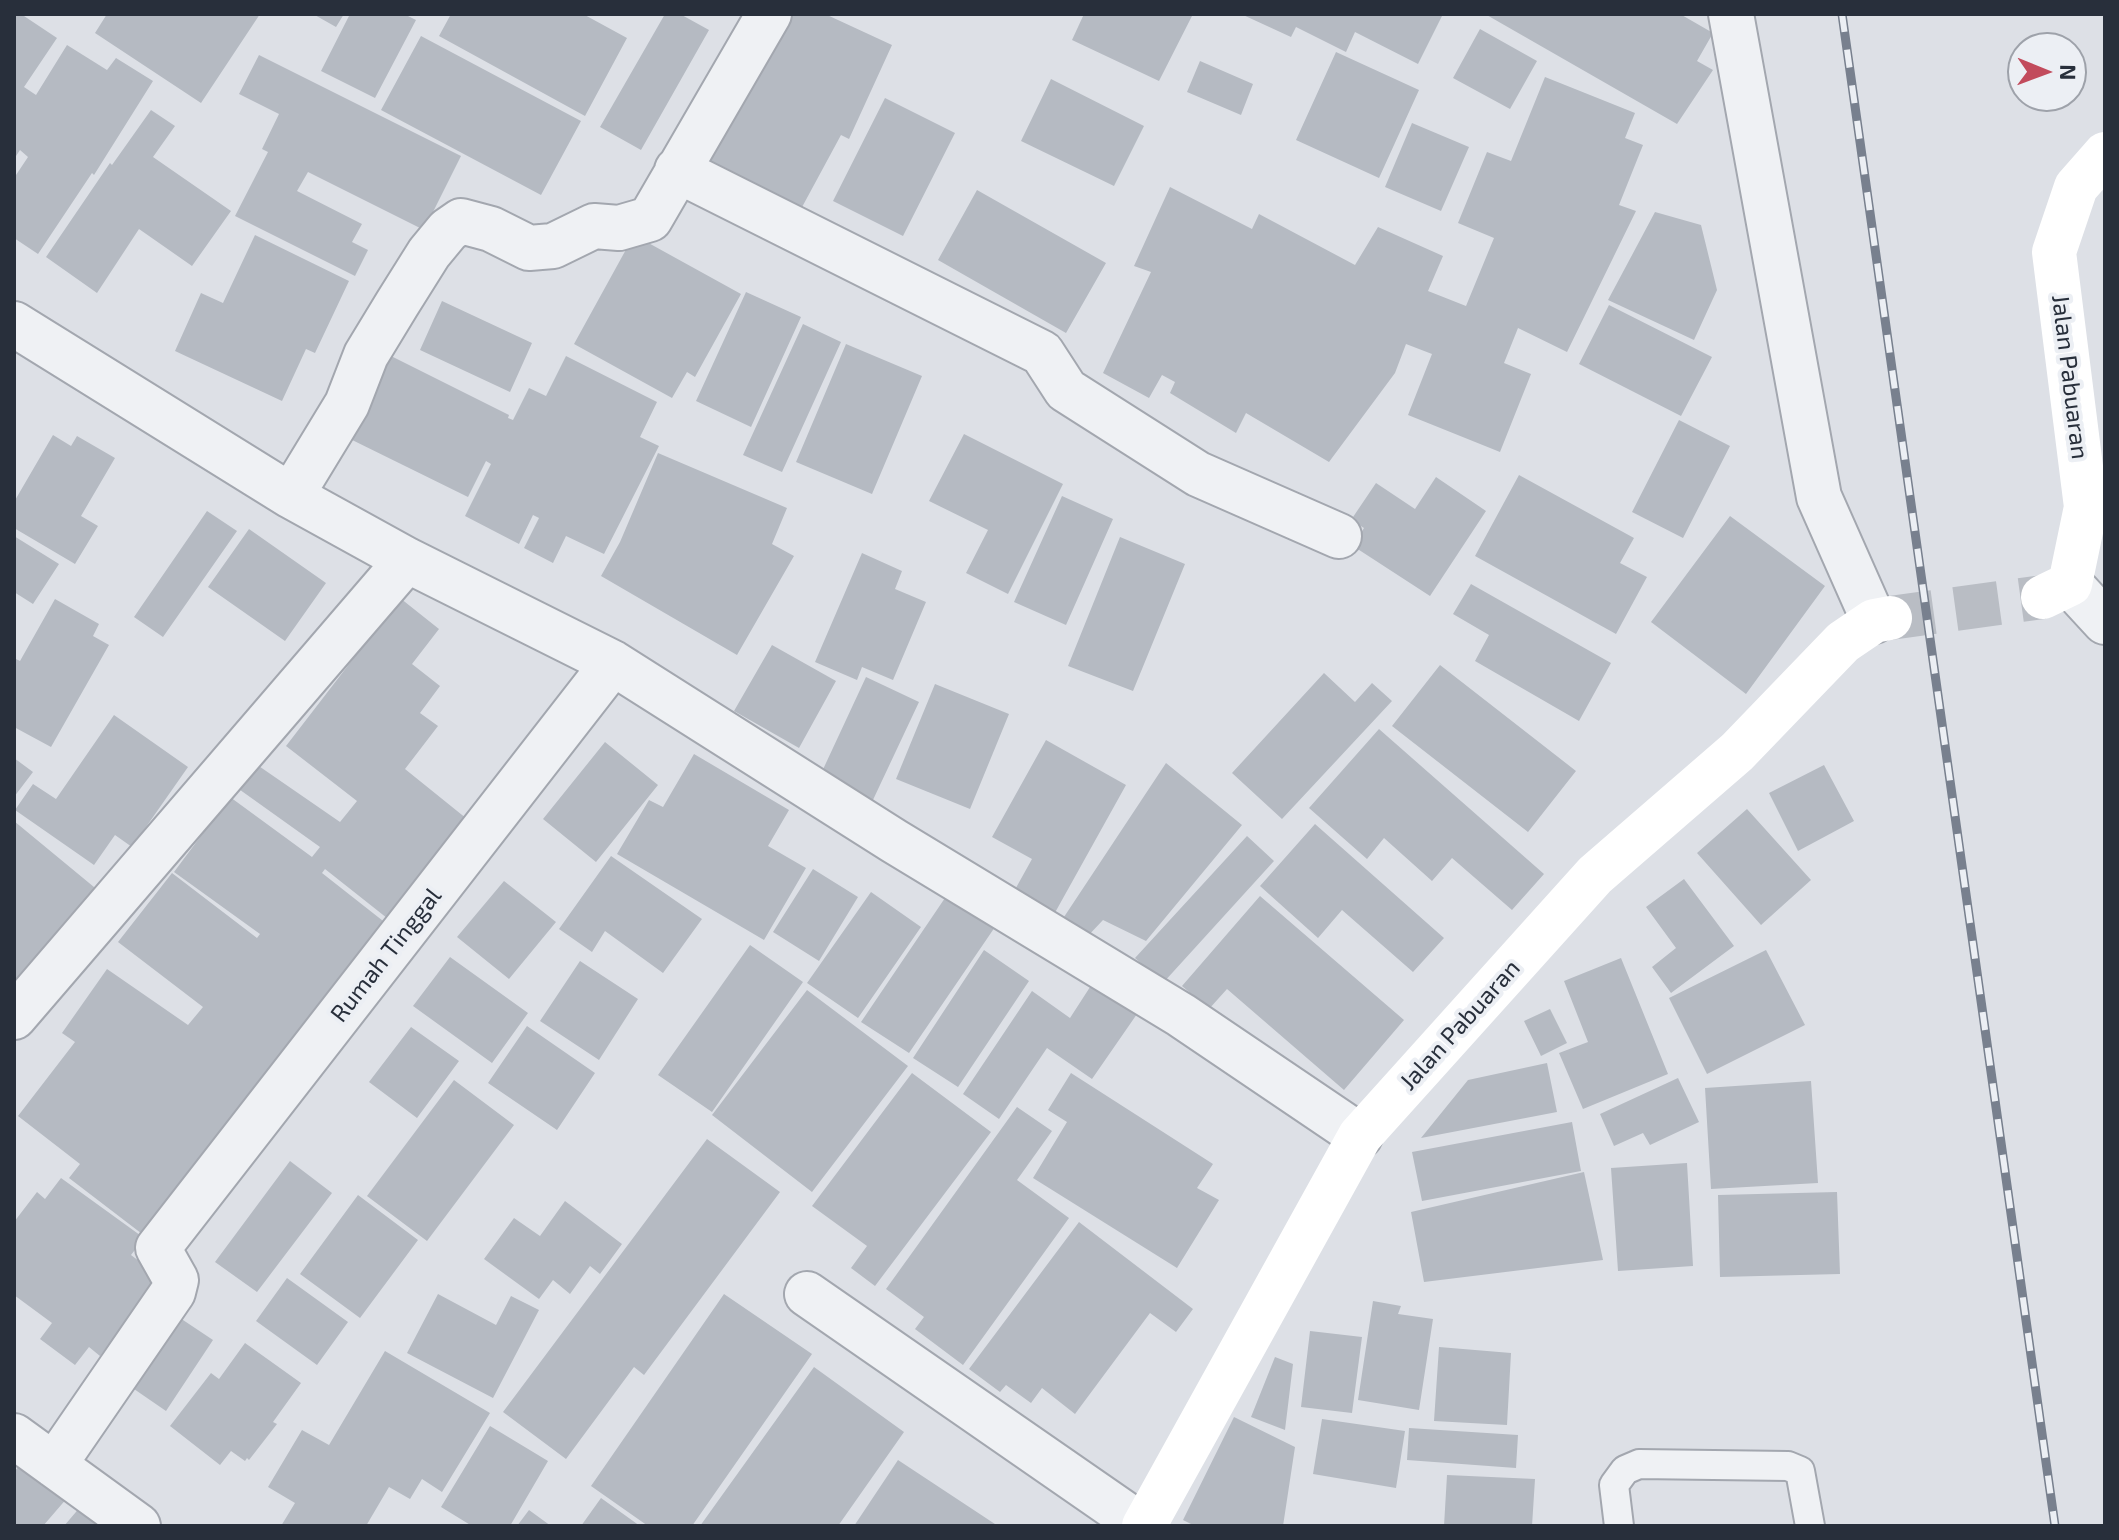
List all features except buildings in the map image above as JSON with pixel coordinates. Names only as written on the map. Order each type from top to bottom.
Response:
[{"type":"street","points":[[291,496],[347,404],[366,355],[429,253],[448,230],[461,221],[491,229],[529,248],[553,246],[594,226],[619,228],[650,219],[769,14]]},
{"type":"street","name":"Jalan Pabuaran","points":[[1143,1526],[1360,1136],[1595,875],[1737,752],[1843,642],[1882,620],[1819,497],[1731,14]]},
{"type":"street","name":"Jalan Pabuaran","points":[[2105,154],[2076,187],[2054,252],[2086,507],[2056,590],[2105,622]]},
{"type":"street","points":[[677,170],[1042,353],[1066,390],[1198,474],[1339,536]]},
{"type":"street","points":[[14,324],[291,496],[407,560],[613,663],[894,841],[1181,1015],[1360,1136]]},
{"type":"street","points":[[14,1017],[407,560]]},
{"type":"street","name":"Rumah Tinggal","points":[[54,1465],[173,1292],[176,1280],[158,1248],[613,663]]},
{"type":"street","points":[[807,1294],[1143,1526]]},
{"type":"street","points":[[14,1436],[138,1526]]},
{"type":"lane","points":[[1619,1526],[1614,1485],[1625,1470],[1639,1464],[1788,1466],[1800,1471],[1810,1526]]},
{"type":"tunnel","points":[[1890,618],[2043,597]]},
{"type":"railway","points":[[1842,14],[2055,1526]]}]
